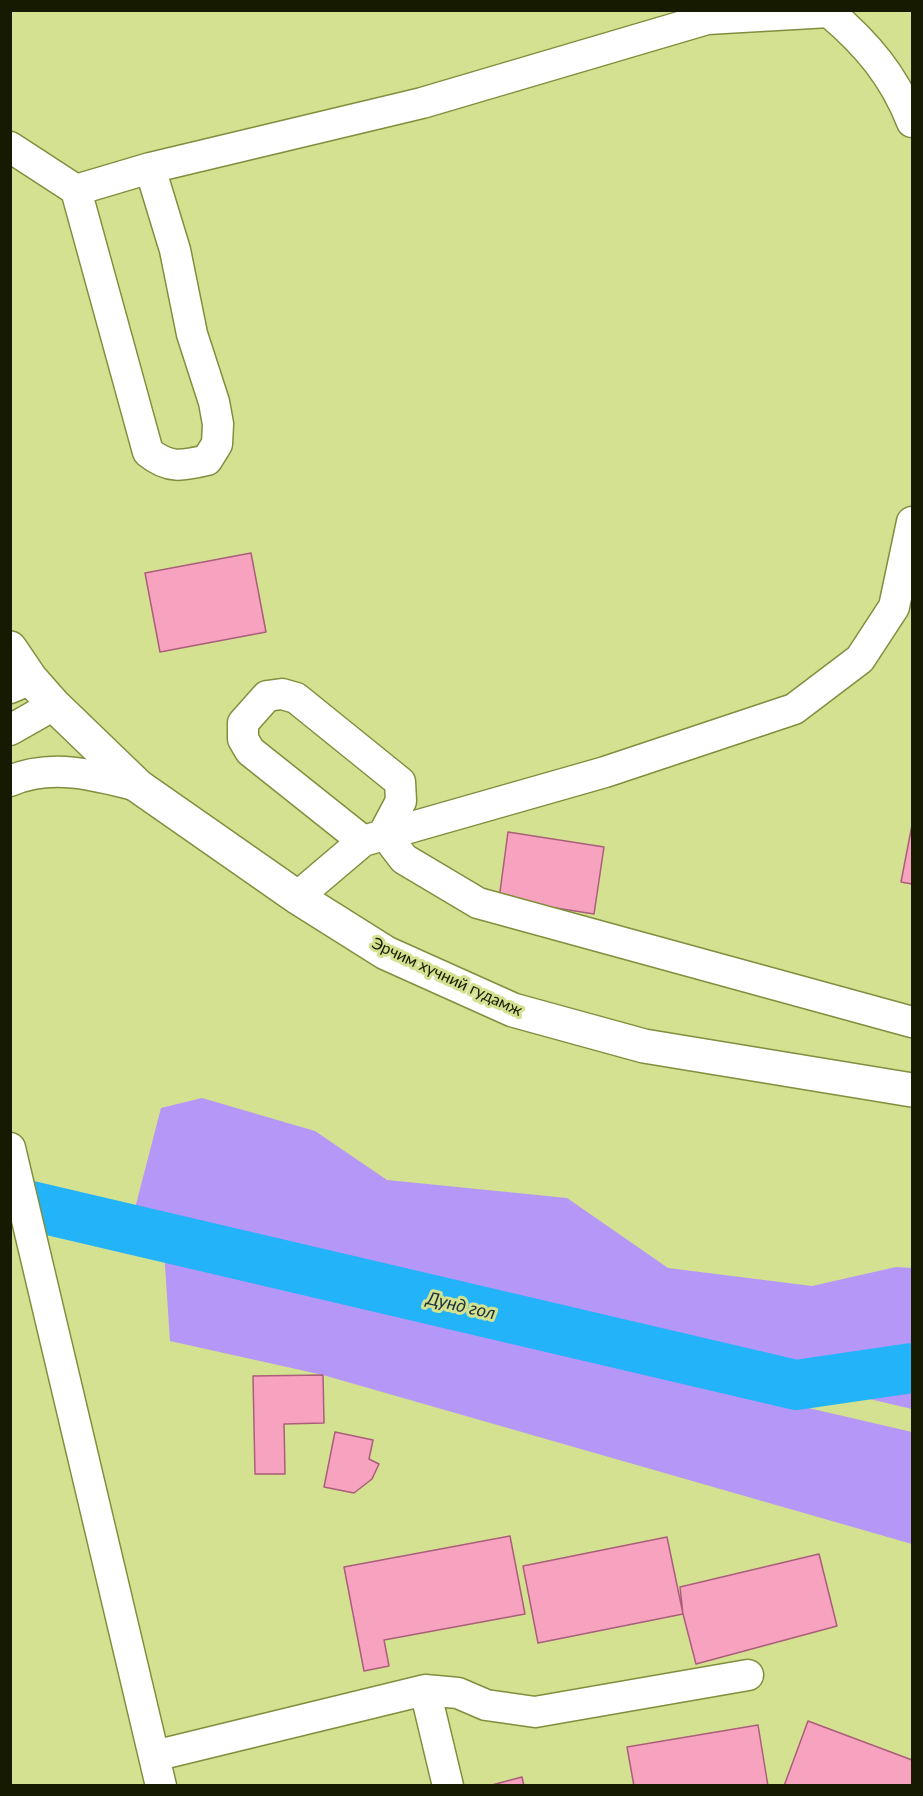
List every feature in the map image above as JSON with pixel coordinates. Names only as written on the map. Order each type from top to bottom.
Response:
[{"type":"main road","name":"Эрчим хүчний гудамж","points":[[10,648],[21,683],[54,705],[138,786],[297,897],[386,953],[513,1010],[644,1046],[912,1090]]},
{"type":"street","points":[[76,190],[150,168],[422,103],[707,19],[829,12],[863,40],[890,75],[912,122]]},
{"type":"street","points":[[10,147],[76,190],[148,452],[162,463],[186,465],[207,460],[217,444],[218,424],[214,402],[192,334],[175,250],[150,168]]},
{"type":"street","points":[[374,837],[605,772],[794,709],[860,659],[894,607],[912,522]]},
{"type":"street","points":[[297,897],[374,837],[401,801],[400,782],[296,698],[282,694],[267,696],[243,723],[243,739],[250,751],[374,837],[404,859],[478,903],[912,1022]]},
{"type":"street","points":[[10,730],[54,705]]},
{"type":"street","points":[[10,781],[27,774],[61,771],[96,775],[138,786]]},
{"type":"street","points":[[13,1159],[161,1785]]},
{"type":"street","points":[[154,1756],[425,1690],[458,1694],[486,1705],[535,1712],[748,1675]]},
{"type":"street","points":[[425,1690],[448,1785]]},
{"type":"shaded area","points":[[202,1098],[315,1131],[387,1180],[567,1198],[668,1268],[812,1286],[896,1267],[912,1268],[912,1409],[253,1254],[133,1216],[161,1108]]},
{"type":"shaded area","points":[[164,1250],[623,1365],[912,1432],[912,1544],[323,1375],[170,1341]]},
{"type":"building","points":[[251,553],[266,632],[160,652],[145,573]]},
{"type":"building","points":[[912,825],[912,884],[901,882]]},
{"type":"building","points":[[508,832],[604,847],[594,914],[499,899]]},
{"type":"building","points":[[323,1375],[324,1423],[284,1424],[285,1474],[255,1474],[253,1376]]},
{"type":"building","points":[[335,1432],[373,1440],[369,1459],[379,1464],[372,1479],[354,1493],[324,1487]]},
{"type":"building","points":[[510,1536],[525,1614],[384,1640],[389,1666],[364,1671],[344,1567]]},
{"type":"building","points":[[667,1537],[683,1614],[538,1643],[523,1566]]},
{"type":"building","points":[[819,1554],[837,1626],[696,1664],[683,1614],[680,1587]]},
{"type":"building","points":[[808,1721],[912,1760],[912,1786],[784,1786]]},
{"type":"building","points":[[758,1725],[768,1786],[634,1786],[627,1747]]},
{"type":"building","points":[[522,1777],[524,1786],[488,1786]]},
{"type":"waterway","name":"Дунд гол","points":[[10,1201],[796,1385],[912,1368]]}]
